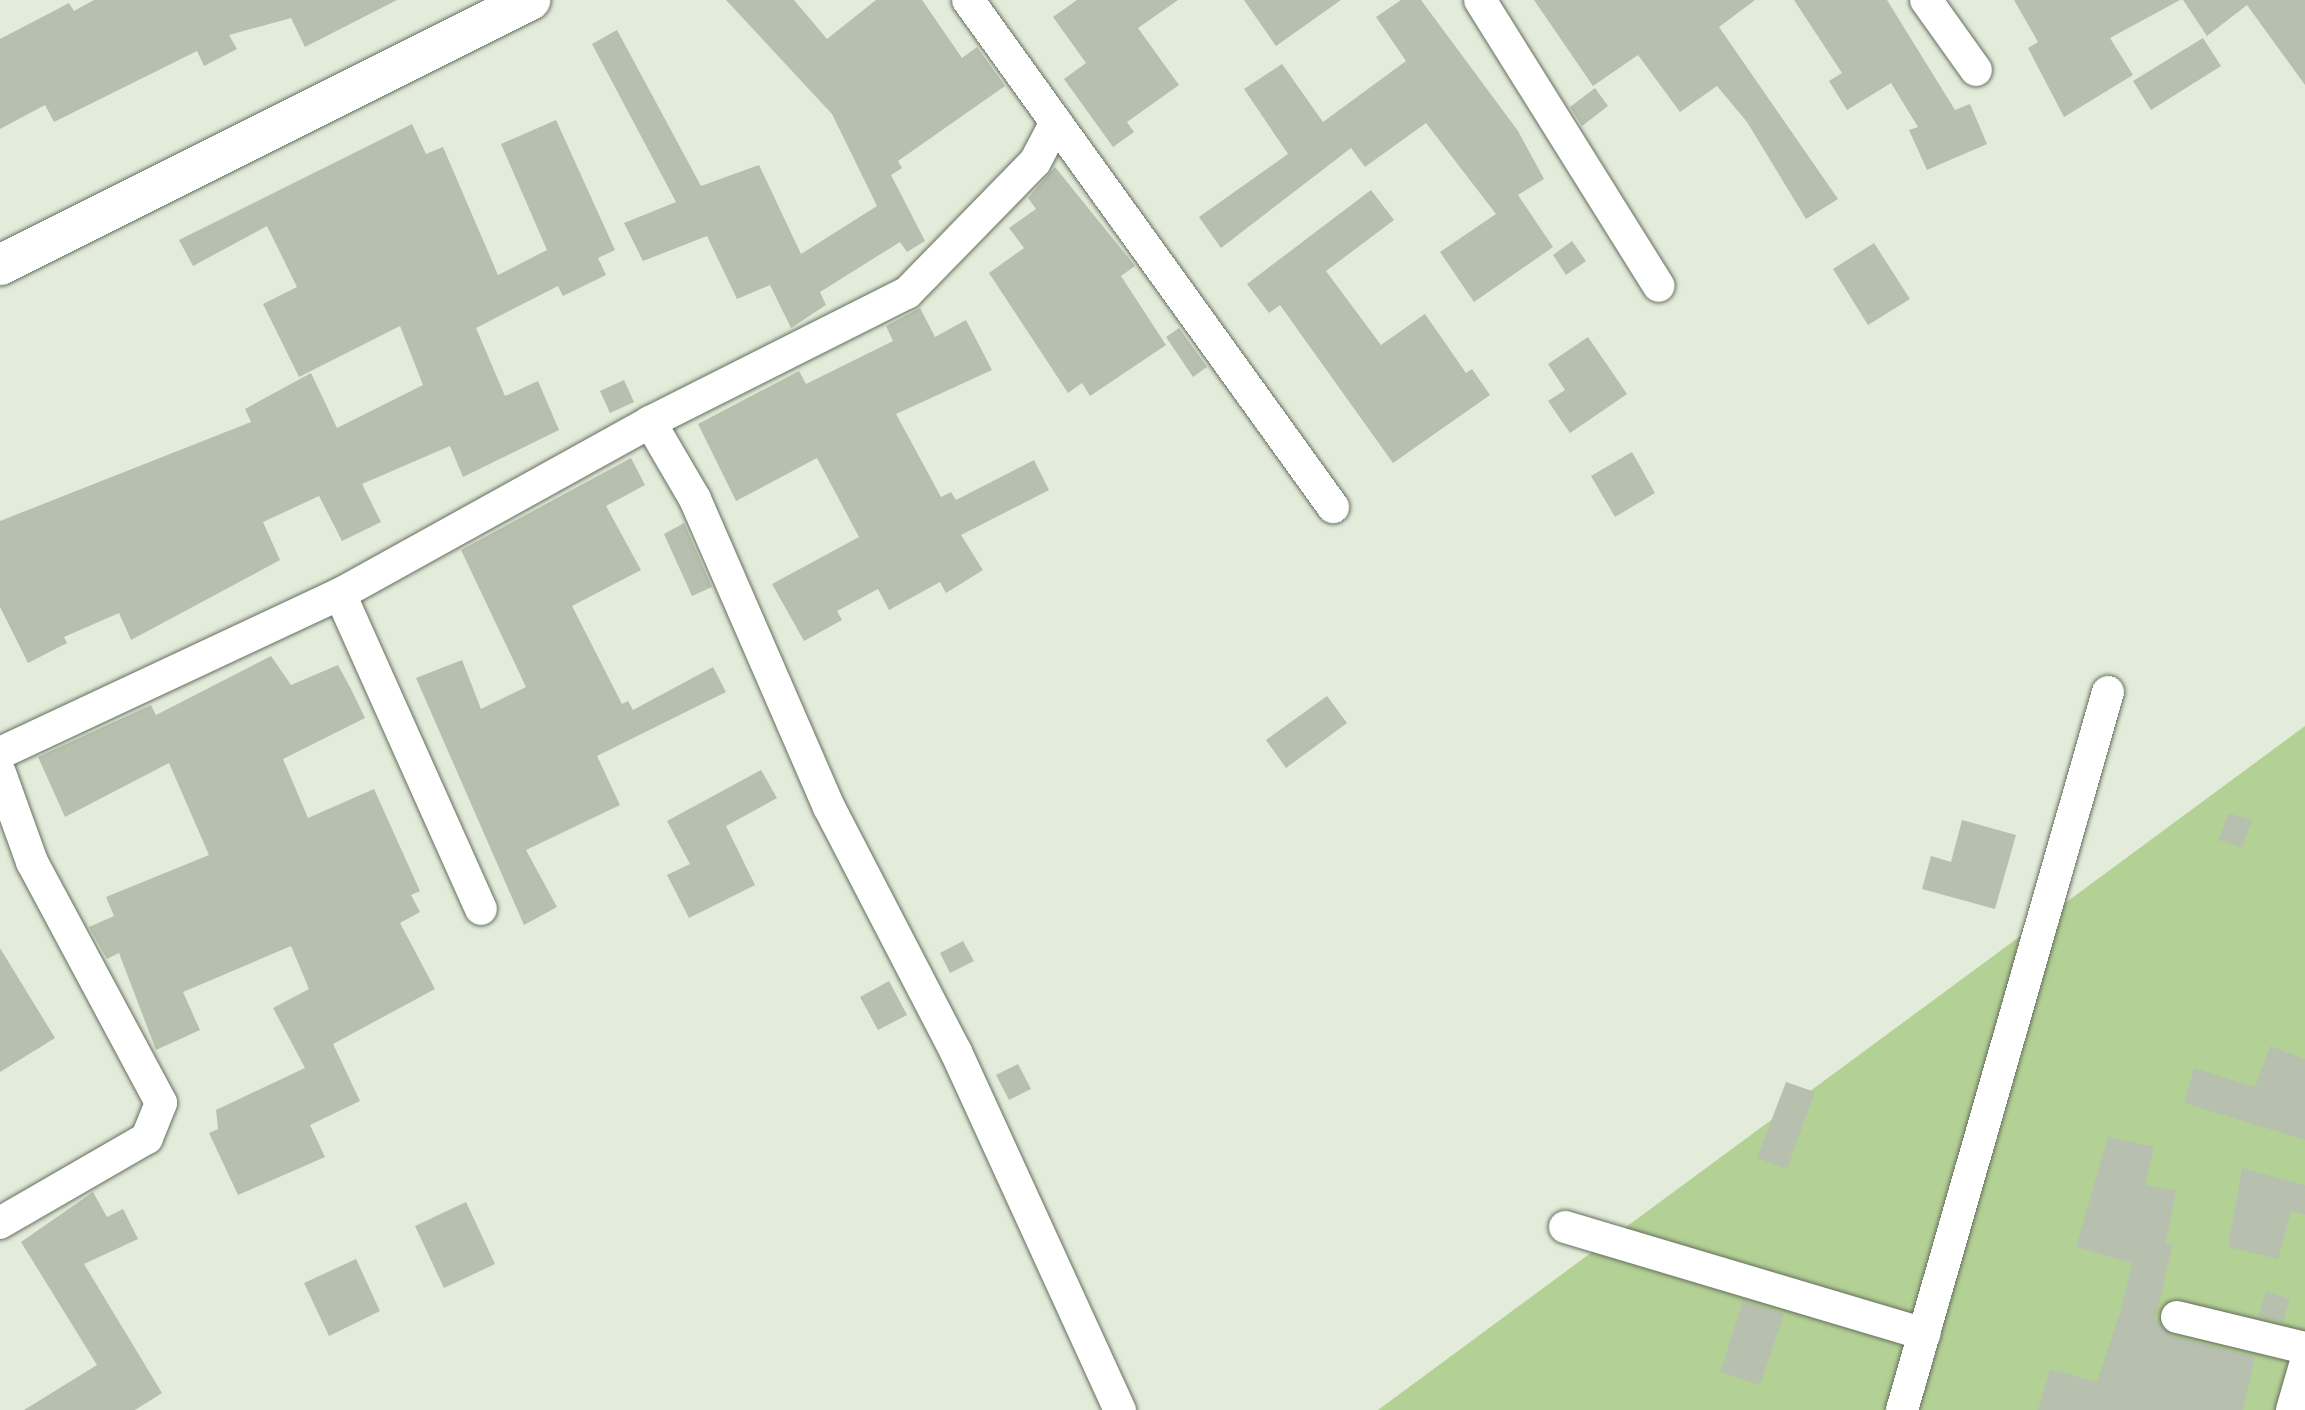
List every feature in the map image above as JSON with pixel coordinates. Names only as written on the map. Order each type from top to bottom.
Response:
[{"type":"street","points":[[0,265],[530,0]]},
{"type":"street","points":[[968,0],[1333,508]]},
{"type":"street","points":[[1480,0],[1659,286]]},
{"type":"street","points":[[1926,0],[1976,70]]},
{"type":"street","points":[[0,753],[340,594],[650,422],[907,293],[1036,162],[1056,122]]},
{"type":"street","points":[[650,422],[695,499],[829,807],[956,1052],[1120,1410]]},
{"type":"street","points":[[340,594],[481,909]]},
{"type":"street","points":[[1902,1410],[2108,692]]},
{"type":"street","points":[[0,773],[32,862],[160,1103],[147,1138],[0,1222]]},
{"type":"street","points":[[1565,1227],[1924,1334]]},
{"type":"street","points":[[2177,1317],[2305,1348]]},
{"type":"street","points":[[2292,1410],[2305,1365]]},
{"type":"green space","points":[[2305,726],[2305,1410],[1378,1410]]},
{"type":"building","points":[[94,0],[397,0],[305,47],[291,18],[229,35],[237,49],[204,66],[197,51],[54,122],[45,105],[0,129],[0,39],[69,3],[74,11]]},
{"type":"building","points":[[726,0],[794,0],[827,39],[876,0],[922,0],[962,58],[977,47],[1005,86],[898,161],[902,168],[891,175],[925,241],[907,252],[900,242],[820,292],[826,305],[791,328],[770,285],[737,299],[707,236],[643,261],[624,223],[676,202],[592,44],[617,30],[701,186],[759,165],[801,254],[877,206],[832,114]]},
{"type":"building","points":[[1077,0],[1178,0],[1138,28],[1179,85],[1127,122],[1134,132],[1113,147],[1064,79],[1086,63],[1053,17]]},
{"type":"building","points":[[1244,0],[1341,0],[1276,46]]},
{"type":"building","points":[[1401,0],[1421,0],[1518,131],[1544,179],[1518,195],[1553,247],[1474,302],[1440,252],[1496,214],[1426,123],[1365,167],[1351,148],[1221,248],[1199,217],[1288,154],[1244,89],[1282,64],[1323,122],[1406,61],[1376,17]]},
{"type":"building","points":[[1534,0],[1755,0],[1719,27],[1838,199],[1806,219],[1747,122],[1717,86],[1680,112],[1638,55],[1593,86]]},
{"type":"building","points":[[1794,0],[1887,0],[1955,110],[1970,104],[1987,144],[1927,170],[1909,130],[1918,127],[1891,83],[1847,110],[1829,81],[1842,73]]},
{"type":"building","points":[[2014,0],[2180,0],[2110,38],[2133,75],[2064,117],[2028,48],[2038,42]]},
{"type":"building","points":[[2183,0],[2305,0],[2305,85],[2247,5],[2207,36]]},
{"type":"building","points":[[2203,38],[2221,66],[2151,110],[2133,81]]},
{"type":"building","points":[[1595,88],[1608,106],[1582,126],[1570,107]]},
{"type":"building","points":[[556,120],[615,250],[598,258],[606,275],[563,296],[558,286],[476,328],[505,396],[538,381],[559,430],[463,477],[450,446],[362,484],[381,522],[342,541],[319,496],[263,522],[280,560],[131,640],[119,613],[64,637],[67,643],[28,663],[0,607],[0,521],[251,422],[245,409],[311,373],[337,428],[423,385],[400,326],[299,377],[263,304],[297,287],[267,226],[193,266],[179,240],[412,124],[426,154],[443,147],[498,275],[547,250],[501,144]]},
{"type":"building","points":[[1055,167],[1135,266],[1121,276],[1166,345],[1090,396],[1082,383],[1068,393],[989,273],[1024,248],[1009,228],[1036,209],[1028,198]]},
{"type":"building","points":[[1371,190],[1394,220],[1326,271],[1381,345],[1425,314],[1466,373],[1472,369],[1490,395],[1393,463],[1280,305],[1269,313],[1247,284]]},
{"type":"building","points":[[1572,241],[1586,261],[1566,275],[1553,255]]},
{"type":"building","points":[[1874,243],[1910,299],[1868,325],[1833,269]]},
{"type":"building","points":[[920,308],[935,337],[966,320],[992,370],[896,414],[941,497],[951,492],[956,500],[1034,460],[1049,490],[961,535],[983,570],[946,593],[940,582],[889,610],[878,589],[837,611],[842,620],[804,641],[772,584],[859,537],[817,458],[736,501],[698,424],[799,371],[806,384],[893,341],[886,326]]},
{"type":"building","points":[[1179,328],[1207,367],[1193,377],[1166,337]]},
{"type":"building","points":[[1588,337],[1627,394],[1570,433],[1548,401],[1565,390],[1548,364]]},
{"type":"building","points":[[624,380],[634,402],[610,413],[600,391]]},
{"type":"building","points":[[1632,452],[1655,493],[1615,517],[1591,476]]},
{"type":"building","points":[[631,458],[645,485],[606,506],[641,570],[572,606],[622,704],[628,701],[633,710],[713,667],[726,692],[597,756],[620,805],[526,850],[557,907],[524,925],[416,678],[462,660],[481,709],[526,687],[461,550]]},
{"type":"building","points":[[684,523],[712,587],[692,596],[664,534]]},
{"type":"building","points":[[271,656],[291,685],[338,665],[351,689],[365,718],[283,759],[308,818],[374,789],[420,891],[411,895],[420,912],[400,923],[435,989],[333,1044],[360,1101],[310,1125],[325,1157],[238,1195],[209,1133],[218,1129],[216,1110],[305,1068],[273,1008],[309,989],[291,946],[183,992],[200,1030],[156,1050],[119,953],[107,959],[89,927],[114,916],[106,897],[209,855],[169,763],[65,817],[38,757],[151,705],[156,715]]},
{"type":"building","points":[[1327,696],[1347,723],[1286,768],[1266,740]]},
{"type":"building","points":[[761,770],[777,798],[726,826],[755,885],[689,918],[667,875],[690,864],[667,821]]},
{"type":"building","points":[[2228,813],[2252,820],[2242,848],[2219,840]]},
{"type":"building","points":[[1962,820],[2016,835],[1995,909],[1922,889],[1931,856],[1951,862]]},
{"type":"building","points":[[963,941],[974,961],[950,973],[940,953]]},
{"type":"building","points":[[0,948],[55,1038],[0,1072]]},
{"type":"building","points":[[889,981],[907,1015],[878,1030],[860,997]]},
{"type":"building","points":[[2270,1046],[2305,1059],[2305,1140],[2184,1103],[2194,1068],[2255,1087]]},
{"type":"building","points":[[1018,1064],[1031,1089],[1009,1100],[996,1075]]},
{"type":"building","points":[[1786,1082],[1815,1092],[1787,1169],[1757,1158]]},
{"type":"building","points":[[2108,1137],[2154,1147],[2145,1185],[2176,1191],[2166,1243],[2173,1245],[2155,1319],[2172,1336],[2255,1357],[2243,1410],[2038,1410],[2050,1369],[2097,1382],[2121,1309],[2132,1263],[2076,1247]]},
{"type":"building","points":[[2242,1168],[2305,1185],[2305,1215],[2291,1211],[2278,1259],[2228,1247]]},
{"type":"building","points":[[93,1192],[107,1217],[123,1209],[138,1239],[84,1264],[162,1393],[135,1410],[24,1410],[97,1365],[21,1242]]},
{"type":"building","points":[[466,1202],[495,1264],[444,1288],[415,1226]]},
{"type":"building","points":[[356,1259],[380,1311],[329,1336],[304,1283]]},
{"type":"building","points":[[2266,1291],[2290,1299],[2283,1322],[2258,1316]]},
{"type":"building","points":[[1743,1301],[1784,1314],[1760,1385],[1720,1372]]}]
